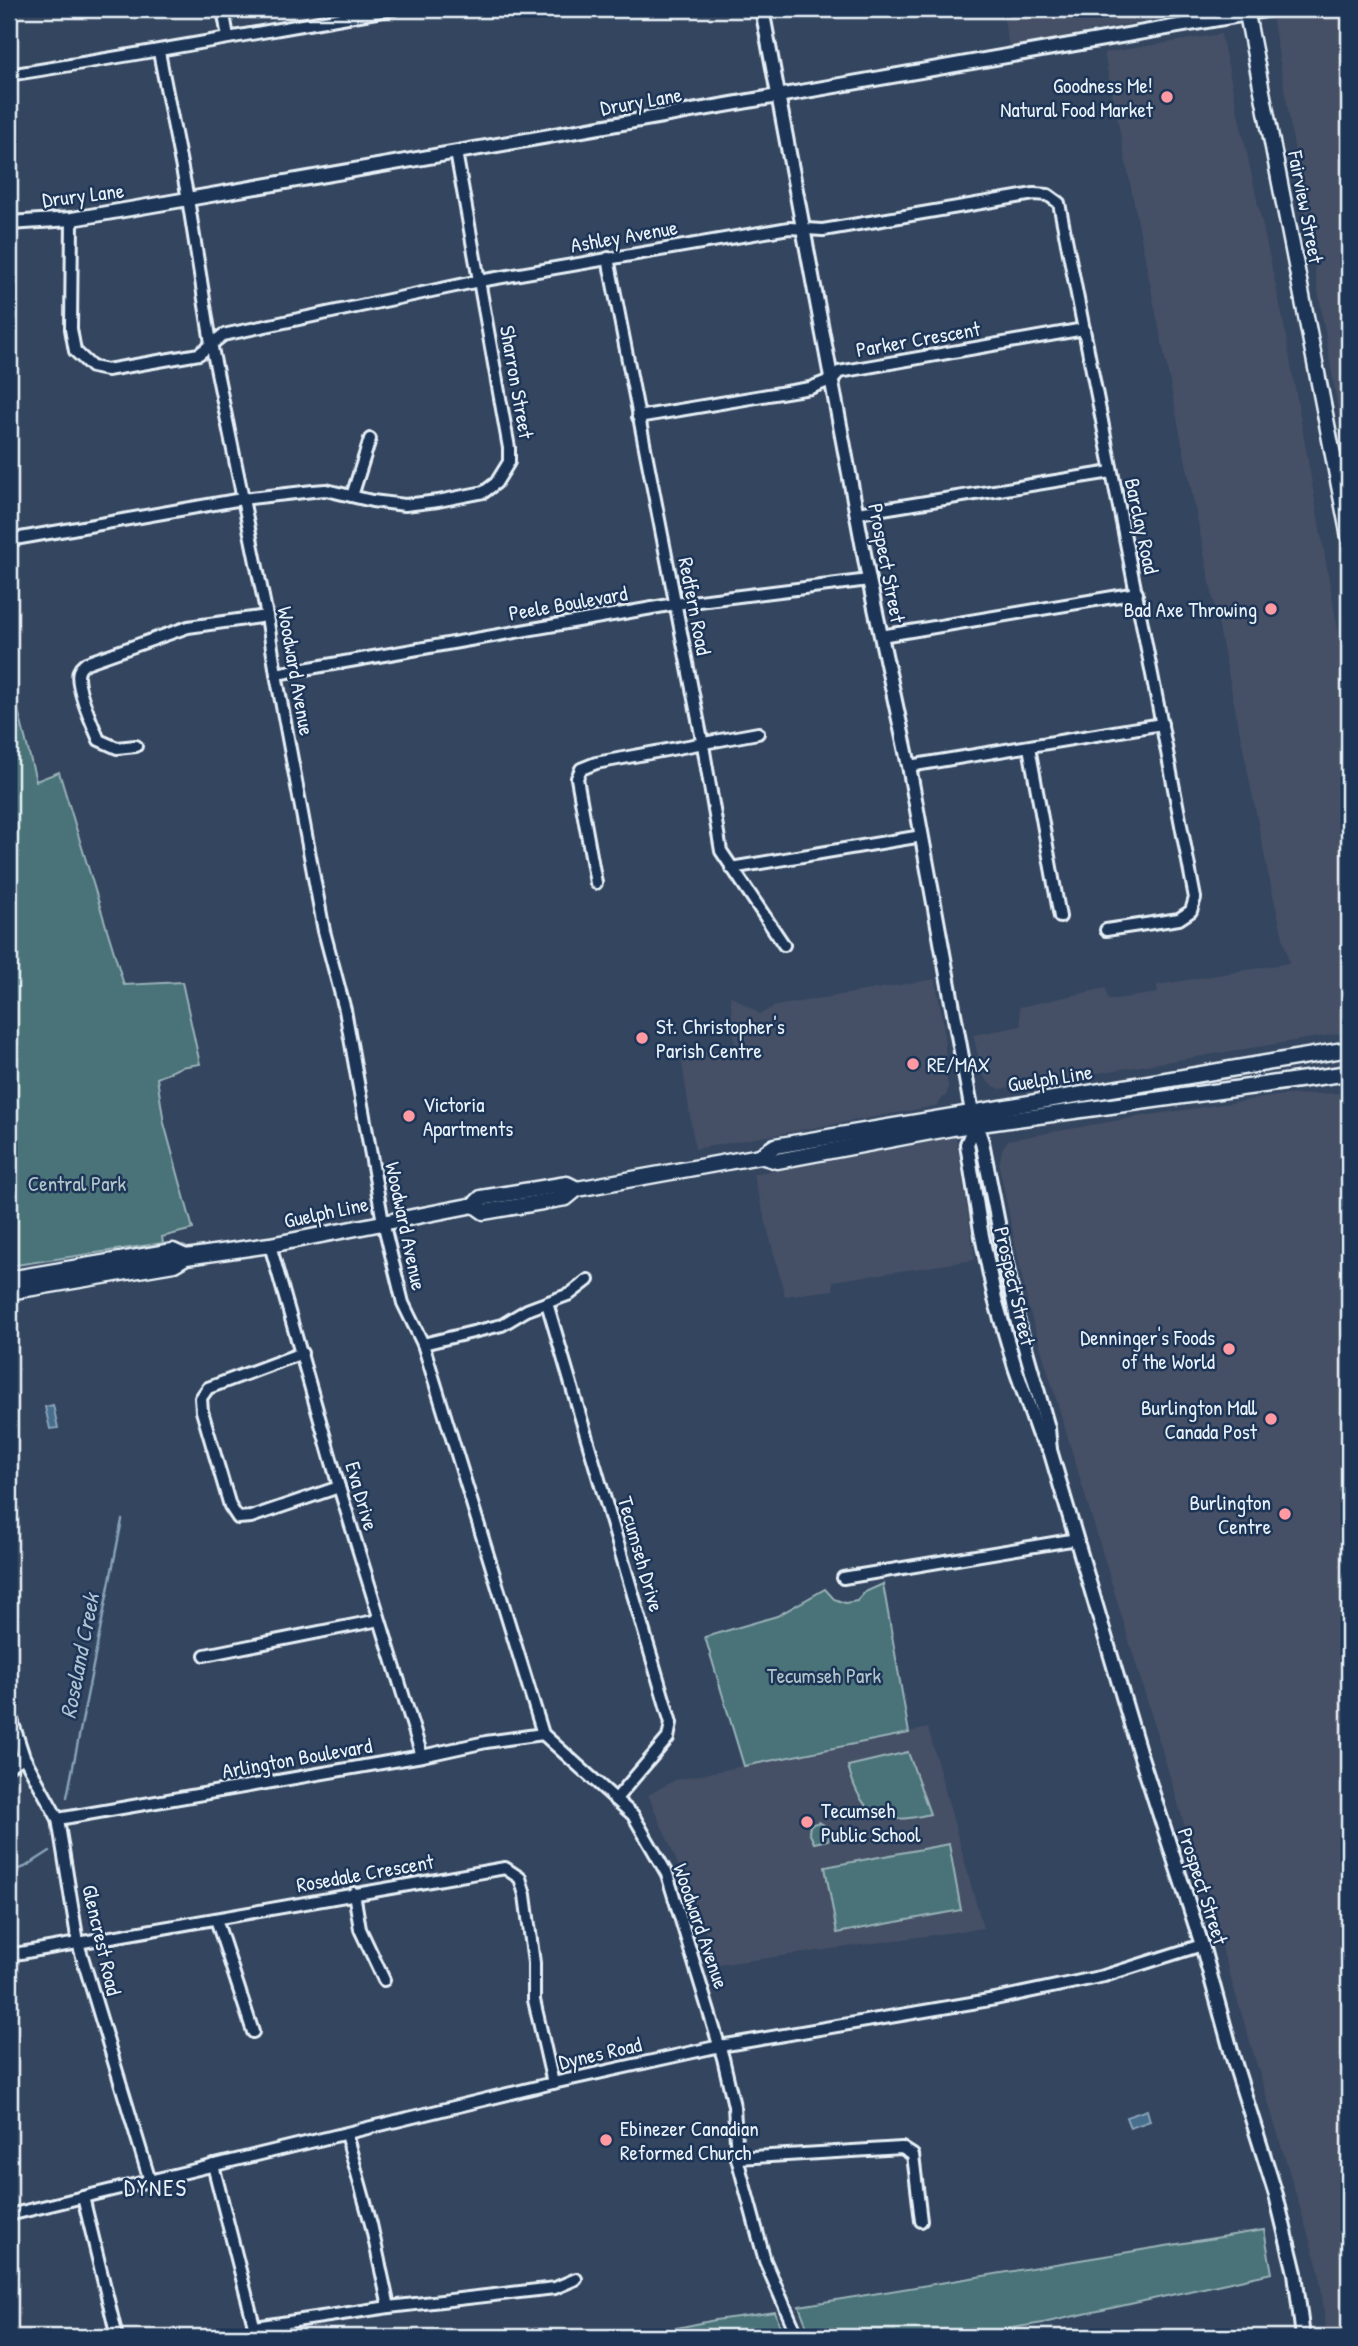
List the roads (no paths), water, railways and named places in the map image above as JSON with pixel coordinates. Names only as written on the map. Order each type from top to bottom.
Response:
[{"type":"main road","name":"Fairview Street","points":[[1247,11],[1349,537]]},
{"type":"main road","name":"Guelph Line","points":[[9,1292],[174,1264],[186,1257],[270,1245],[474,1205],[481,1198],[567,1184],[577,1189],[760,1156],[777,1161],[973,1119],[1349,1049]]},
{"type":"main road","name":"Guelph Line","points":[[973,1119],[1349,1073]]},
{"type":"main road","name":"Guelph Line","points":[[9,1279],[173,1251],[186,1257]]},
{"type":"street","points":[[223,9],[228,37]]},
{"type":"street","points":[[9,75],[159,52],[363,11],[394,9]]},
{"type":"street","name":"Prospect Street","points":[[762,9],[869,580],[909,766],[965,1063],[973,1119],[967,1144],[995,1299],[1038,1433],[1050,1450],[1139,1751],[1202,1945],[1233,2059],[1276,2195],[1295,2273],[1303,2337]]},
{"type":"street","name":"Drury Lane","points":[[9,223],[72,219],[779,97],[1247,11],[1278,9]]},
{"type":"street","name":"Woodward Avenue","points":[[159,52],[188,199],[211,343],[267,616],[324,931],[345,1010],[383,1222],[404,1303],[423,1344],[543,1734],[633,1815],[667,1874],[720,2046],[734,2106],[737,2158],[765,2261],[798,2337]]},
{"type":"street","name":"Sharron Street","points":[[9,540],[242,499],[326,490],[372,501],[405,505],[484,492],[496,483],[509,462],[509,448],[456,152]]},
{"type":"street","name":"Ashley Avenue","points":[[72,219],[71,329],[75,351],[92,367],[107,370],[199,354],[223,335],[479,281],[789,228],[823,230],[1034,194],[1048,195]]},
{"type":"street","name":"Barclay Road","points":[[1048,195],[1059,203],[1111,472],[1138,593],[1195,898],[1191,911],[1179,919],[1106,930]]},
{"type":"street","name":"Redfern Road","points":[[608,258],[703,745],[721,851],[783,945]]},
{"type":"street","name":"Parker Crescent","points":[[638,417],[810,388],[833,379],[839,372],[1084,329]]},
{"type":"street","points":[[352,496],[370,439]]},
{"type":"street","points":[[858,513],[1111,472]]},
{"type":"street","name":"Peele Boulevard","points":[[276,674],[675,604],[869,580]]},
{"type":"street","points":[[881,636],[1138,593]]},
{"type":"street","points":[[136,747],[117,748],[99,740],[87,712],[78,674],[80,667],[188,627],[267,616]]},
{"type":"street","points":[[909,766],[1162,724]]},
{"type":"street","points":[[596,883],[580,795],[578,778],[581,769],[596,763],[758,733]]},
{"type":"street","points":[[1029,747],[1060,917]]},
{"type":"street","points":[[731,868],[922,836]]},
{"type":"street","name":"Eva Drive","points":[[270,1245],[339,1487],[422,1756]]},
{"type":"street","points":[[423,1344],[502,1325],[527,1310],[570,1294],[588,1280]]},
{"type":"street","name":"Tecumseh Drive","points":[[547,1303],[671,1723],[668,1738],[615,1800]]},
{"type":"street","points":[[302,1353],[208,1388],[201,1398],[202,1411],[230,1506],[238,1518],[251,1517],[339,1487]]},
{"type":"street","points":[[843,1578],[1077,1539]]},
{"type":"street","points":[[205,1655],[379,1620]]},
{"type":"street","name":"Glencrest Road","points":[[9,1711],[24,1757],[58,1819],[78,1943],[150,2181]]},
{"type":"street","name":"Arlington Boulevard","points":[[58,1819],[543,1734]]},
{"type":"street","points":[[9,1766],[24,1757]]},
{"type":"street","name":"Rosedale Crescent","points":[[9,1955],[505,1868],[520,1878],[526,1895],[534,1963],[534,2000],[553,2083]]},
{"type":"street","points":[[354,1893],[360,1929],[384,1979]]},
{"type":"street","points":[[216,1919],[253,2032]]},
{"type":"street","name":"Dynes Road","points":[[9,2212],[83,2197],[553,2083],[720,2046],[995,1999],[1091,1979],[1202,1945]]},
{"type":"street","points":[[346,2134],[371,2224],[389,2307]]},
{"type":"street","points":[[737,2158],[902,2148],[913,2155],[921,2221]]},
{"type":"street","points":[[213,2165],[256,2332],[389,2307],[555,2288],[576,2279]]},
{"type":"street","points":[[83,2197],[117,2337]]},
{"type":"waterway","name":"Roseland Creek","points":[[67,1797],[122,1520]]},
{"type":"waterway","name":"Roseland Creek","points":[[9,1872],[25,1867],[50,1851]]},
{"type":"place","name":"Goodness Me! Natural Food Market","points":[[1167,97]]},
{"type":"place","name":"Bad Axe Throwing","points":[[1271,609]]},
{"type":"place","name":"St. Christopher's Parish Centre","points":[[642,1038]]},
{"type":"place","name":"RE/MAX","points":[[913,1064]]},
{"type":"place","name":"Victoria Apartments","points":[[409,1116]]},
{"type":"place","name":"Denninger's Foods of the World","points":[[1229,1349]]},
{"type":"place","name":"Burlington Mall Canada Post","points":[[1271,1419]]},
{"type":"place","name":"Burlington Centre","points":[[1285,1514]]},
{"type":"place","name":"Tecumseh Public School","points":[[807,1822]]},
{"type":"place","name":"Ebinezer Canadian Reformed Church","points":[[606,2140]]},
{"type":"district","name":"DYNES","points":[[156,2187]]},
{"type":"park label","name":"Central Park","points":[[77,1183]]},
{"type":"park label","name":"Tecumseh Park","points":[[824,1675]]}]
